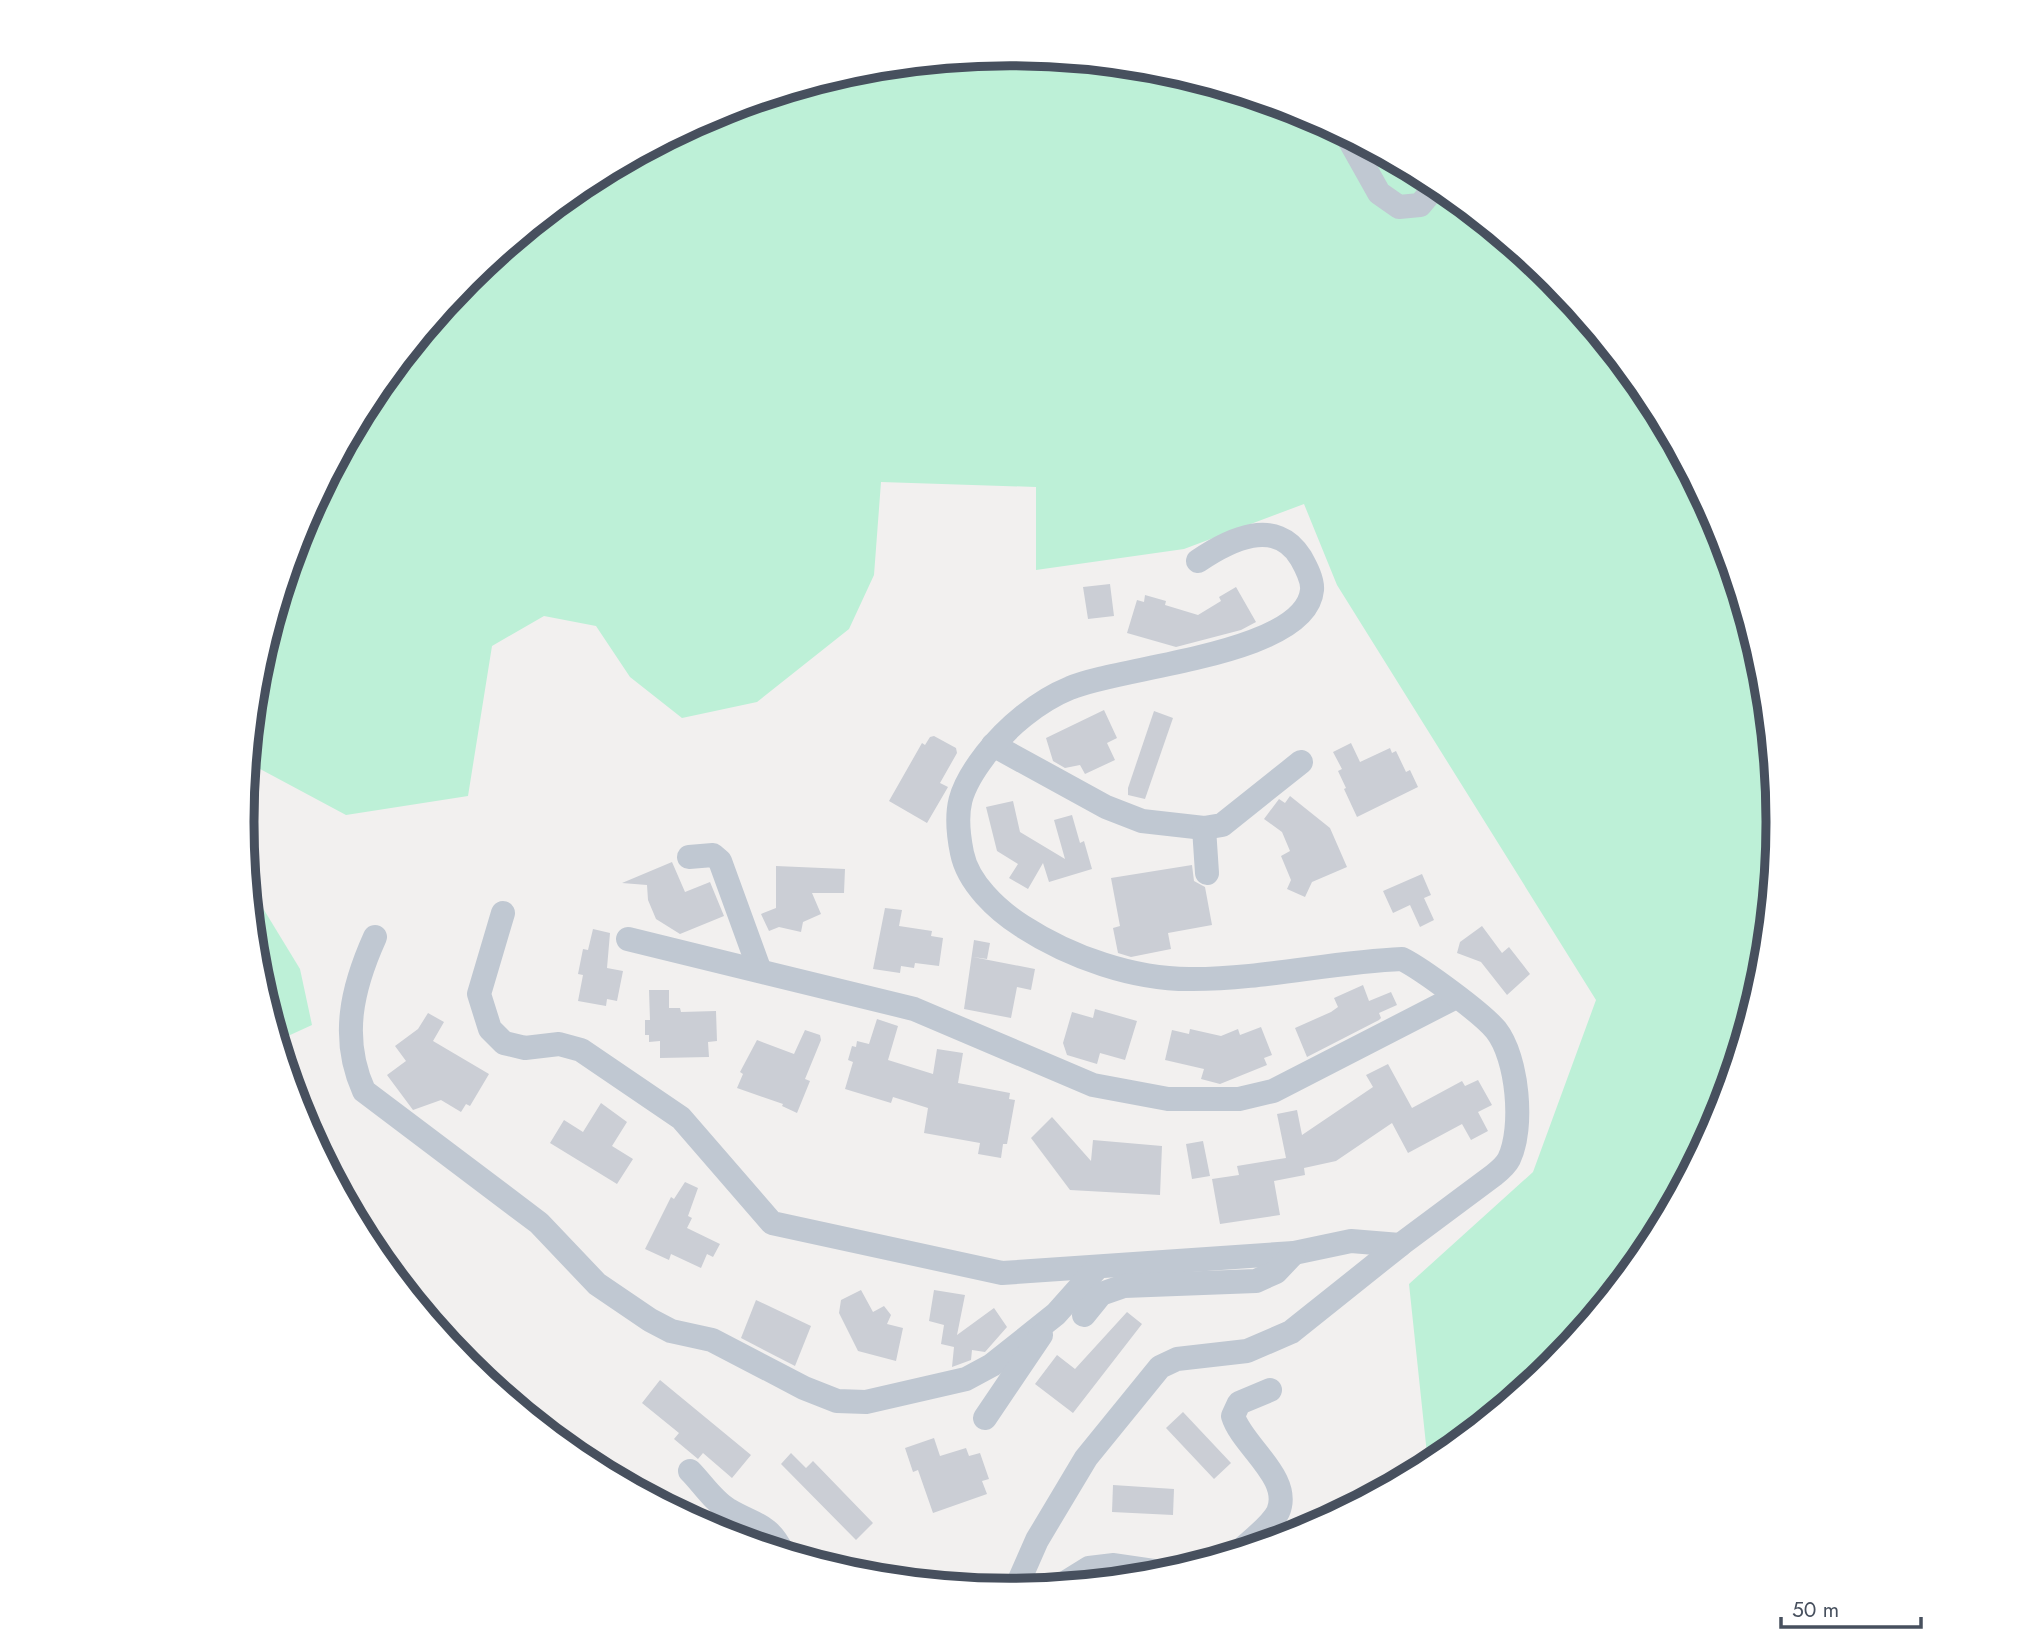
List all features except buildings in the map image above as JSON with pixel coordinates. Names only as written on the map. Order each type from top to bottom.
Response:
[{"type":"street","points":[[1355,150],[1379,193],[1399,207],[1420,205],[1429,194]]},
{"type":"street","points":[[1020,1578],[1037,1540],[1086,1458],[1160,1367],[1177,1359],[1247,1351],[1266,1345],[1290,1332],[1399,1245],[1494,1175],[1508,1161],[1516,1139],[1516,1088],[1509,1054],[1496,1029],[1421,968],[1402,960],[1192,979],[1138,972],[1084,958],[1041,938],[1004,915],[980,889],[963,859],[957,831],[959,800],[968,777],[1009,727],[1070,688],[1237,647],[1281,630],[1298,619],[1309,604],[1312,587],[1306,567],[1297,552],[1282,539],[1265,533],[1251,535],[1221,547],[1198,561]]},
{"type":"street","points":[[993,745],[1106,807],[1142,821],[1204,828],[1222,825],[1301,762]]},
{"type":"street","points":[[1204,828],[1207,873]]},
{"type":"street","points":[[689,857],[713,855],[720,861],[760,971]]},
{"type":"street","points":[[503,913],[479,994],[490,1030],[504,1042],[525,1048],[559,1044],[581,1050],[681,1118],[772,1223],[794,1230],[1002,1273],[1294,1252],[1351,1241],[1399,1245]]},
{"type":"street","points":[[375,937],[358,975],[351,1011],[353,1067],[364,1091],[540,1223],[597,1284],[650,1320],[671,1331],[712,1340],[804,1388],[837,1401],[866,1402],[966,1379],[992,1365],[1056,1314]]},
{"type":"street","points":[[628,939],[914,1009],[1093,1085],[1168,1099],[1239,1099],[1273,1091],[1456,997]]},
{"type":"street","points":[[1084,1315],[1101,1293],[1124,1286],[1256,1281],[1276,1272],[1294,1252]]},
{"type":"street","points":[[985,1418],[1056,1314],[1097,1268]]},
{"type":"street","points":[[1253,1538],[1278,1513],[1282,1494],[1273,1476],[1237,1430],[1233,1416],[1239,1403],[1270,1390]]},
{"type":"street","points":[[690,1471],[727,1510],[762,1524],[779,1542]]},
{"type":"street","points":[[1076,1575],[1089,1567],[1114,1565],[1134,1568]]},
{"type":"green space","points":[[1010,66],[1108,73],[1157,81],[1205,92],[1299,124],[1344,144],[1430,194],[1508,254],[1544,288],[1578,324],[1638,402],[1688,488],[1708,533],[1740,627],[1751,675],[1764,773],[1766,822],[1759,921],[1740,1018],[1708,1112],[1688,1157],[1638,1243],[1578,1321],[1508,1391],[1427,1453],[1409,1284],[1533,1172],[1596,1000],[1337,585],[1304,504],[1184,549],[1036,570],[1036,487],[881,482],[874,575],[849,629],[757,702],[682,718],[630,677],[596,626],[544,616],[492,646],[468,796],[346,815],[256,767],[268,675],[294,579],[331,488],[381,402],[441,324],[511,254],[549,223],[589,194],[675,144],[720,124],[814,92],[911,73]]},
{"type":"green space","points":[[258,900],[300,969],[312,1025],[285,1037],[268,970]]}]
